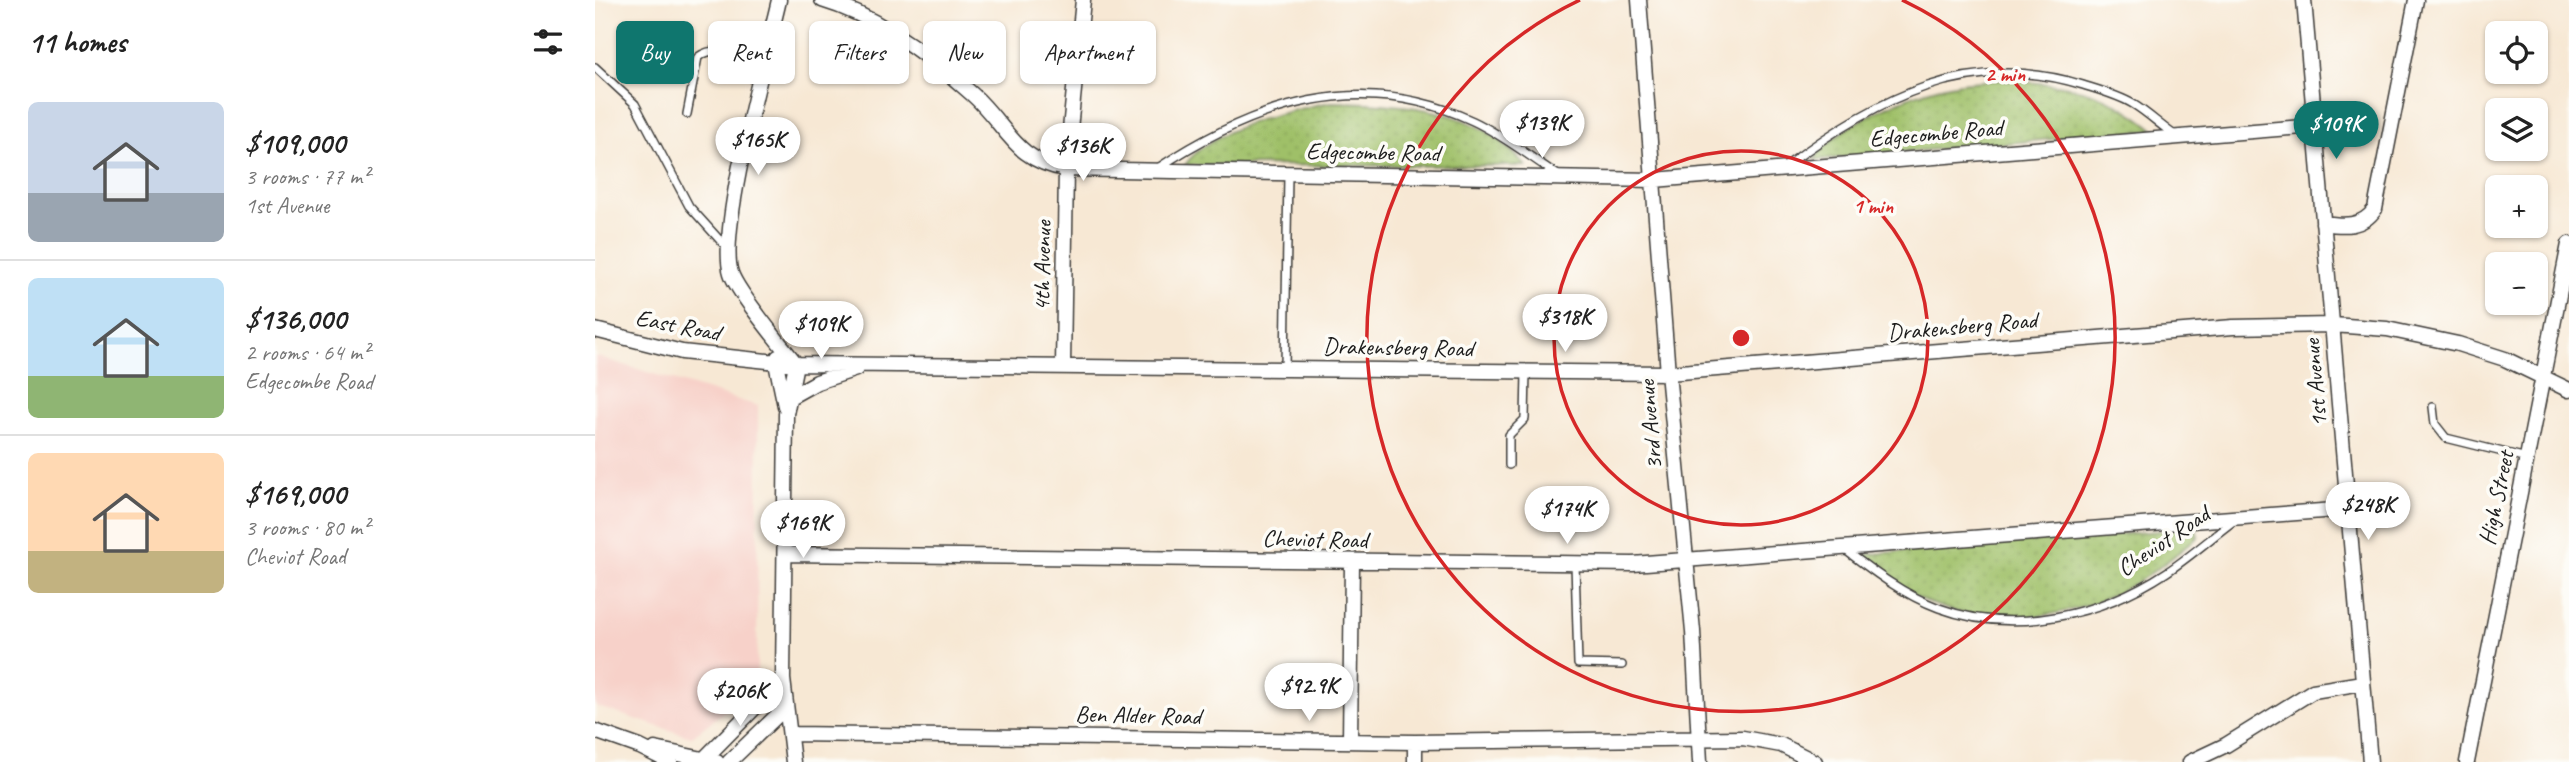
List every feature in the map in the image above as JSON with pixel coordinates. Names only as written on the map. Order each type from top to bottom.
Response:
[{"type":"street","points":[[774,21],[779,0]]},
{"type":"street","name":"Edgecombe Road","points":[[822,0],[859,15],[941,67],[975,96],[1031,159],[1044,166],[1066,169],[1654,180],[2315,125]]},
{"type":"street","name":"4th Avenue","points":[[1063,366],[1066,169],[1083,0]]},
{"type":"street","name":"3rd Avenue","points":[[1639,0],[1668,373],[1693,631],[1700,762]]},
{"type":"street","name":"1st Avenue","points":[[2304,0],[2369,762]]},
{"type":"street","points":[[2323,223],[2352,225],[2366,220],[2375,209],[2416,0]]},
{"type":"street","points":[[761,84],[728,248],[732,278],[796,364],[786,414]]},
{"type":"street","name":"High Street","points":[[2467,762],[2491,629],[2545,378],[2569,244]]},
{"type":"street","name":"Drakensberg Road","points":[[796,364],[1668,373],[2233,327],[2333,325],[2432,337],[2479,349],[2569,390]]},
{"type":"street","name":"East Road","points":[[595,330],[682,352],[796,364]]},
{"type":"street","points":[[782,346],[776,363],[786,414],[783,679],[793,762]]},
{"type":"street","points":[[790,397],[817,382],[871,365]]},
{"type":"street","name":"Cheviot Road","points":[[785,554],[1353,563],[1685,562],[2348,509]]},
{"type":"street","points":[[1350,741],[1353,563]]},
{"type":"street","points":[[640,747],[707,760],[783,679]]},
{"type":"street","points":[[2190,762],[2226,745],[2313,691],[2362,683]]},
{"type":"street","points":[[729,762],[786,707]]},
{"type":"street","points":[[595,731],[640,747],[670,762]]},
{"type":"street","name":"Ben Alder Road","points":[[791,734],[1415,742],[1762,739],[1815,762]]},
{"type":"street","points":[[1415,742],[1415,762]]},
{"type":"lane","points":[[687,114],[698,57],[708,51]]},
{"type":"lane","points":[[595,67],[635,104],[689,206],[728,248]]},
{"type":"lane","points":[[1783,168],[1858,116],[1910,91],[1951,77],[1986,73],[2060,78],[2107,93],[2131,102],[2176,137]]},
{"type":"lane","points":[[1153,171],[1248,116],[1308,100],[1349,96],[1397,98],[1472,120],[1562,177]]},
{"type":"lane","points":[[1285,368],[1288,173]]},
{"type":"lane","points":[[1509,465],[1509,435],[1525,419],[1526,371]]},
{"type":"lane","points":[[2433,407],[2435,424],[2446,438],[2528,458]]},
{"type":"lane","name":"Cheviot Road","points":[[1844,549],[1886,581],[1939,608],[1983,618],[2024,621],[2056,618],[2123,596],[2166,572],[2235,520]]},
{"type":"lane","points":[[1575,564],[1578,664],[1622,665]]},
{"type":"shaded area","points":[[595,356],[758,406],[757,686],[691,737],[595,706]]},
{"type":"green space","points":[[1998,80],[2081,90],[2117,104],[2155,130],[1814,160],[1839,134],[1898,102],[1955,84]]},
{"type":"green space","points":[[1331,102],[1396,105],[1461,119],[1499,140],[1526,166],[1185,165],[1213,140],[1231,131],[1293,110]]},
{"type":"green space","points":[[2196,528],[2198,537],[2157,569],[2117,593],[2091,604],[2036,616],[1980,616],[1925,601],[1859,555]]}]
